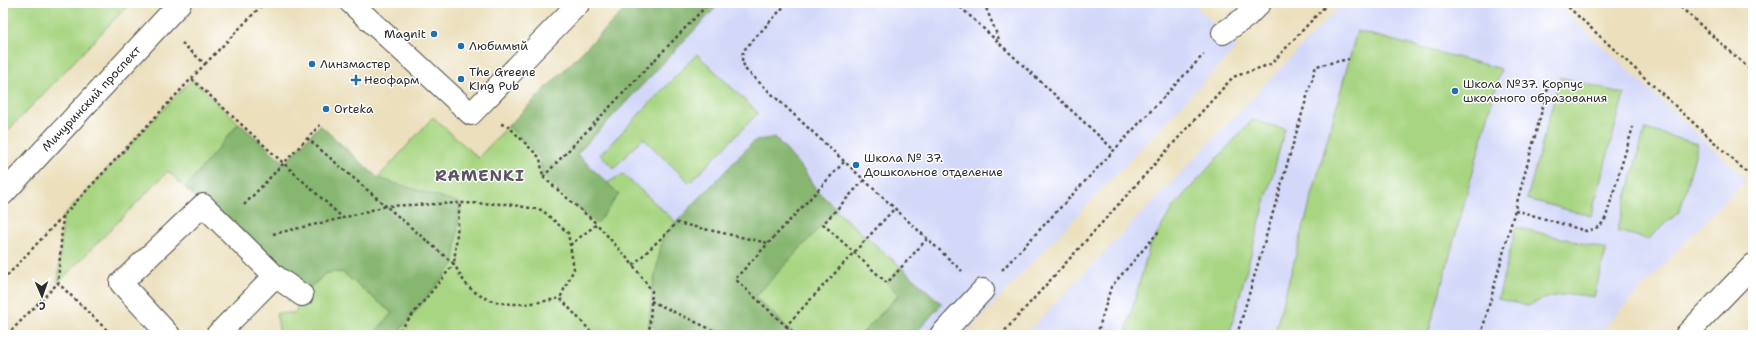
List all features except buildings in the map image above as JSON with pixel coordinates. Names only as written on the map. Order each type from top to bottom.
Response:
[{"type":"main road","name":"Мичуринский проспект","points":[[3,194],[180,3]]},
{"type":"main road","points":[[351,3],[471,114],[579,3]]},
{"type":"main road","points":[[1224,33],[1246,17],[1260,3]]},
{"type":"main road","points":[[169,335],[121,283],[203,205],[276,276],[302,295]]},
{"type":"main road","points":[[1686,335],[1753,265]]},
{"type":"main road","points":[[217,335],[276,276]]},
{"type":"main road","points":[[941,335],[983,290]]},
{"type":"path","points":[[3,280],[264,3]]},
{"type":"path","points":[[543,177],[709,3]]},
{"type":"path","points":[[786,3],[743,51],[742,62],[746,70],[983,290],[1224,33]]},
{"type":"path","points":[[956,3],[1114,150]]},
{"type":"path","points":[[984,3],[1001,44]]},
{"type":"path","points":[[1001,335],[1234,77],[1271,64],[1328,3]]},
{"type":"path","points":[[1564,3],[1753,178]]},
{"type":"path","points":[[1676,3],[1753,72]]},
{"type":"path","points":[[161,23],[205,64]]},
{"type":"path","points":[[1237,335],[1316,66],[1349,59]]},
{"type":"path","points":[[192,79],[343,218]]},
{"type":"path","points":[[1481,335],[1548,88]]},
{"type":"path","points":[[471,114],[508,126],[540,158],[543,177],[597,224],[633,265],[652,291],[649,335]]},
{"type":"path","points":[[224,226],[285,164],[320,125]]},
{"type":"path","points":[[1515,210],[1586,231],[1594,230],[1602,224],[1606,217],[1633,127]]},
{"type":"path","points":[[307,138],[454,264],[467,285],[485,299],[507,304],[534,304],[560,298]]},
{"type":"path","points":[[796,335],[736,279],[844,162]]},
{"type":"path","points":[[864,180],[823,224],[887,283],[927,239]]},
{"type":"path","points":[[396,335],[454,264],[460,202]]},
{"type":"path","points":[[241,242],[343,218],[386,206],[460,202],[506,204],[542,210],[568,233],[574,269],[560,298]]},
{"type":"path","points":[[786,326],[895,208]]},
{"type":"path","points":[[6,335],[58,283],[63,216]]},
{"type":"path","points":[[633,265],[677,223],[769,243]]},
{"type":"path","points":[[570,245],[597,224]]},
{"type":"path","points":[[1097,335],[1111,287],[1160,230]]},
{"type":"path","points":[[58,283],[112,335]]},
{"type":"path","points":[[560,298],[594,335]]},
{"type":"path","points":[[651,302],[723,335]]},
{"type":"shaded area","name":"Школа № 37. Дошкольное отделение","points":[[720,3],[1192,3],[1238,46],[964,335],[768,335],[577,155]]},
{"type":"shaded area","name":"Школа №37. Корпус школьного образования","points":[[1343,3],[1556,3],[1746,179],[1597,335],[1025,335]]},
{"type":"green space","points":[[3,3],[130,3],[3,136]]},
{"type":"green space","points":[[631,3],[720,3],[577,154],[619,194],[597,224],[543,177],[540,158],[508,126]]},
{"type":"green space","points":[[1357,31],[1501,69],[1428,335],[1274,335]]},
{"type":"green space","points":[[697,54],[758,113],[690,183],[643,138],[614,168],[600,155]]},
{"type":"green space","points":[[1560,77],[1624,94],[1591,216],[1527,199]]},
{"type":"green space","points":[[192,79],[239,123],[185,188],[168,171],[58,283],[63,216]]},
{"type":"green space","points":[[433,117],[478,158],[508,126],[540,158],[543,177],[618,194],[607,183],[623,174],[677,223],[663,236],[652,291],[649,335],[396,335],[454,264],[378,178]]},
{"type":"green space","points":[[1252,120],[1285,129],[1229,335],[1125,335],[1149,248],[1173,207]]},
{"type":"green space","points":[[239,123],[285,163],[320,125],[378,178],[460,203],[454,264],[396,335],[373,335],[392,313],[342,272],[326,273],[302,295],[185,188]]},
{"type":"green space","points":[[1645,129],[1698,144],[1680,211],[1648,239],[1617,231]]},
{"type":"green space","points":[[775,137],[805,172],[817,191],[837,209],[755,297],[796,335],[664,335],[649,325],[652,291],[663,236],[754,141]]},
{"type":"green space","points":[[835,210],[901,267],[887,283],[899,294],[861,335],[796,335],[755,297]]},
{"type":"green space","points":[[1516,227],[1606,249],[1594,297],[1568,294],[1560,295],[1544,299],[1528,306],[1498,299]]},
{"type":"green space","points":[[901,267],[942,304],[914,335],[861,335],[899,295],[887,283]]},
{"type":"green space","points":[[342,272],[392,313],[373,335],[280,334],[276,313],[295,313],[302,295],[326,273]]},
{"type":"place","name":"Magnit","points":[[434,34]]},
{"type":"place","name":"Любимый","points":[[461,46]]},
{"type":"place","name":"Линзмастер","points":[[312,64]]},
{"type":"place","name":"The Greene King Pub","points":[[461,79]]},
{"type":"place","name":"Неофарм","points":[[356,80]]},
{"type":"place","name":"Школа №37. Корпус школьного образования","points":[[1455,91]]},
{"type":"place","name":"Orteka","points":[[326,109]]},
{"type":"place","name":"Школа № 37. Дошкольное отделение","points":[[856,165]]},
{"type":"district","name":"RAMENKI","points":[[480,175]]}]
